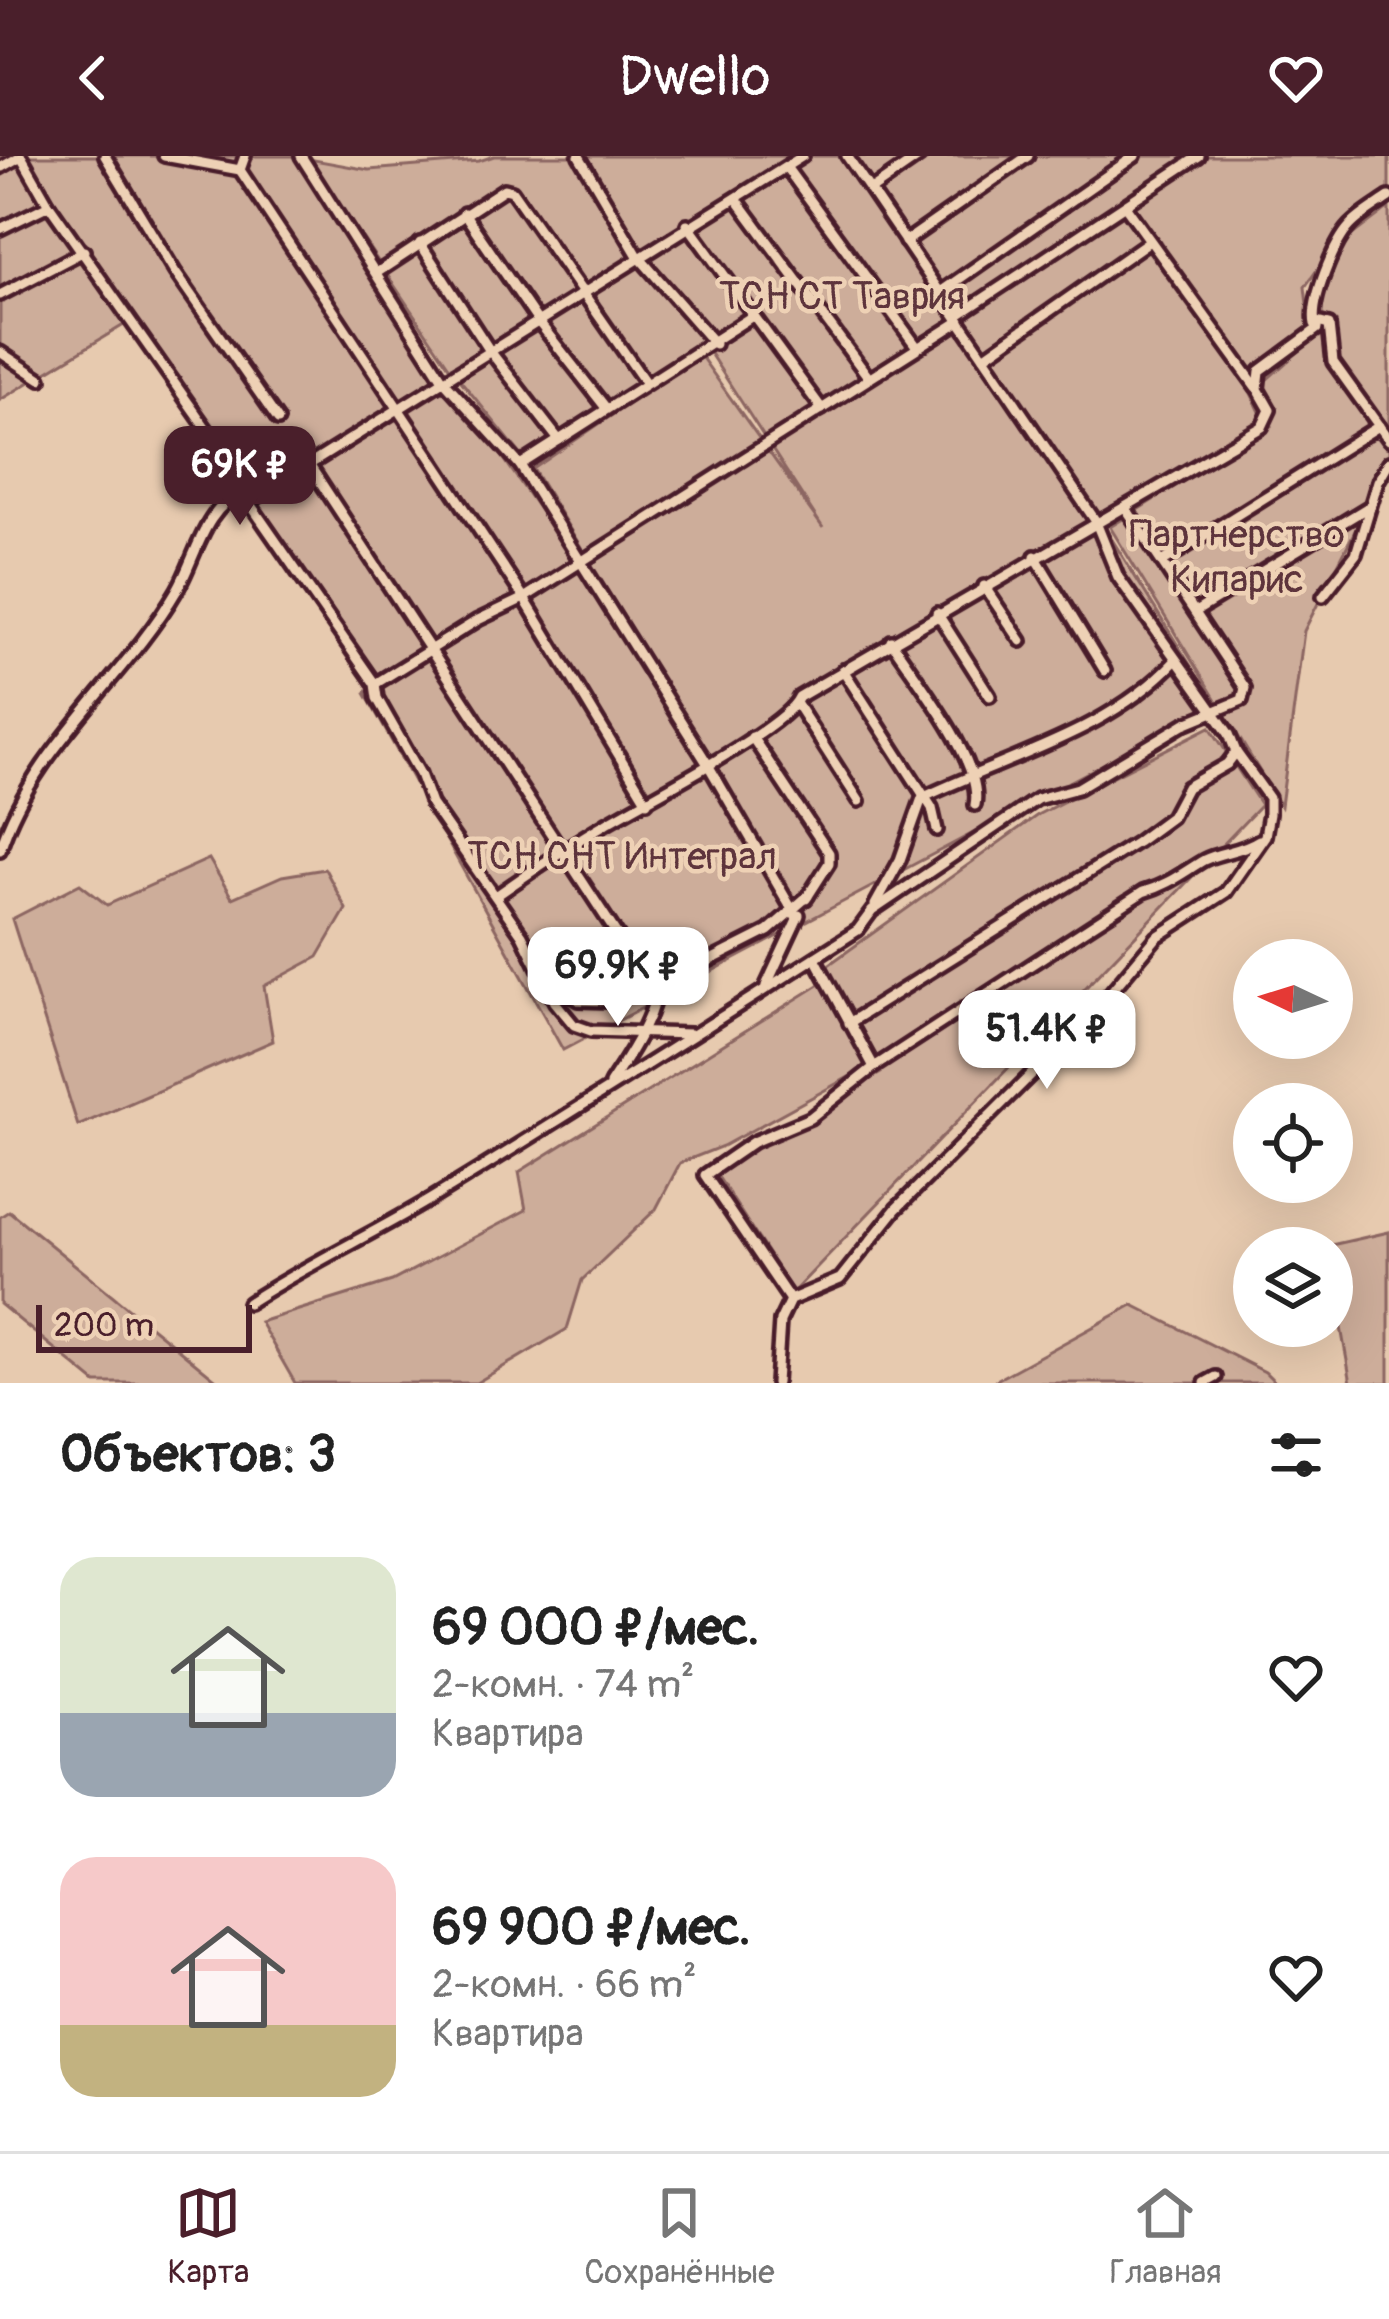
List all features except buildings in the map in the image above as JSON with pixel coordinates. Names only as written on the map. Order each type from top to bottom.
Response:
[{"type":"street","points":[[0,168],[21,156],[49,205],[220,448],[248,501]]},
{"type":"street","points":[[105,156],[176,272],[278,420]]},
{"type":"street","points":[[164,156],[240,170],[524,598],[647,802]]},
{"type":"street","points":[[240,170],[245,156]]},
{"type":"street","points":[[301,156],[443,380],[520,465],[707,763],[795,914]]},
{"type":"street","points":[[579,156],[638,256],[715,344]]},
{"type":"street","points":[[248,501],[688,224],[738,201],[803,156]]},
{"type":"street","points":[[776,1383],[780,1321],[790,1300],[841,1279],[896,1209],[1095,1011],[1157,937],[1226,892],[1265,836],[1269,798],[1118,577],[1095,520],[847,156]]},
{"type":"street","points":[[871,190],[920,156]]},
{"type":"street","points":[[905,242],[1028,156]]},
{"type":"street","points":[[939,292],[1136,156]]},
{"type":"street","points":[[375,684],[524,598],[822,409],[1199,156]]},
{"type":"street","points":[[786,167],[917,346]]},
{"type":"street","points":[[378,272],[464,213],[504,189],[512,190],[645,382]]},
{"type":"street","points":[[1317,329],[1312,302],[1341,237],[1352,223],[1389,197]]},
{"type":"street","points":[[738,201],[869,378]]},
{"type":"street","points":[[0,229],[49,205]]},
{"type":"street","points":[[496,896],[561,851],[752,737],[843,670],[1266,424],[1270,410],[1258,389],[1126,207]]},
{"type":"street","points":[[464,213],[537,320],[606,408]]},
{"type":"street","points":[[688,224],[822,409]]},
{"type":"street","points":[[984,357],[1148,242]]},
{"type":"street","points":[[420,243],[490,351],[559,440]]},
{"type":"street","points":[[0,295],[84,251]]},
{"type":"street","points":[[520,465],[754,315]]},
{"type":"street","points":[[1258,389],[1260,371],[1317,329],[1320,321],[1329,325],[1329,352],[1389,440]]},
{"type":"street","points":[[0,352],[41,379]]},
{"type":"street","points":[[1162,562],[1379,426]]},
{"type":"street","points":[[1323,596],[1356,554],[1389,462]]},
{"type":"street","points":[[308,463],[620,939],[644,952],[657,983],[641,1035],[609,1086]]},
{"type":"street","points":[[0,850],[10,821],[50,758],[177,591],[216,511],[242,493],[375,684],[377,698],[420,774],[431,804],[496,896],[574,1025],[641,1035],[694,1034]]},
{"type":"street","points":[[1195,612],[1370,506]]},
{"type":"street","points":[[872,911],[1037,800],[1078,788],[1184,724],[1242,700],[1246,691],[1124,507]]},
{"type":"street","points":[[1035,556],[1106,670]]},
{"type":"street","points":[[984,586],[1021,641]]},
{"type":"street","points":[[937,613],[990,696]]},
{"type":"street","points":[[891,641],[968,762],[977,793],[975,805]]},
{"type":"street","points":[[248,1304],[654,1063],[858,930],[900,860],[922,798],[1052,746],[1134,697],[1176,660]]},
{"type":"street","points":[[843,670],[938,820],[938,830]]},
{"type":"street","points":[[796,704],[859,801]]},
{"type":"street","points":[[752,737],[829,853],[829,863],[795,914],[765,987]]},
{"type":"street","points":[[849,1023],[1137,842],[1171,817],[1187,787],[1227,764],[1236,752]]},
{"type":"street","points":[[790,1300],[705,1175],[753,1142],[810,1118],[874,1067],[1143,892],[1174,883],[1208,858],[1242,852],[1265,836]]},
{"type":"street","points":[[540,971],[564,992],[594,1003],[657,983],[768,932],[795,914]]},
{"type":"street","points":[[815,958],[874,1067]]},
{"type":"street","points":[[1204,1383],[1216,1377]]},
{"type":"green space","points":[[0,156],[14,156],[127,323],[0,400]]},
{"type":"green space","points":[[26,156],[295,156],[571,556],[579,551],[662,679],[533,469],[700,355],[823,528],[702,341],[523,457],[448,365],[309,159],[369,170],[494,156],[1389,156],[1389,200],[1341,236],[1305,287],[1310,331],[1248,387],[1266,424],[1103,525],[1215,705],[563,1050],[365,693],[481,616],[371,685]]},
{"type":"green space","name":"Партнерство Кипарис","points":[[1389,207],[1389,464],[1304,631],[1281,806],[1110,527],[1272,426],[1256,389],[1313,339],[1312,290],[1347,239]]},
{"type":"green space","points":[[1210,727],[1261,805],[793,1292],[713,1169],[881,1073],[827,966],[1039,814]]},
{"type":"green space","points":[[209,859],[232,898],[282,876],[325,869],[346,909],[318,957],[264,986],[273,1041],[78,1126],[12,919],[80,884],[107,905]]},
{"type":"green space","points":[[822,983],[867,1067],[723,1146],[680,1163],[656,1209],[582,1280],[567,1329],[476,1383],[295,1383],[260,1322],[392,1281],[526,1210],[519,1172]]},
{"type":"green space","points":[[9,1211],[220,1383],[96,1383],[0,1304],[0,1217]]},
{"type":"green space","points":[[1389,1232],[1389,1383],[1351,1383],[1345,1347],[1353,1347],[1353,1240]]},
{"type":"green space","points":[[1133,1305],[1265,1372],[1276,1383],[991,1383]]},
{"type":"park label","name":"ТСН СТ Таврия","points":[[842,296]]},
{"type":"park label","name":"ТСН СНТ Интеграл","points":[[622,856]]}]
